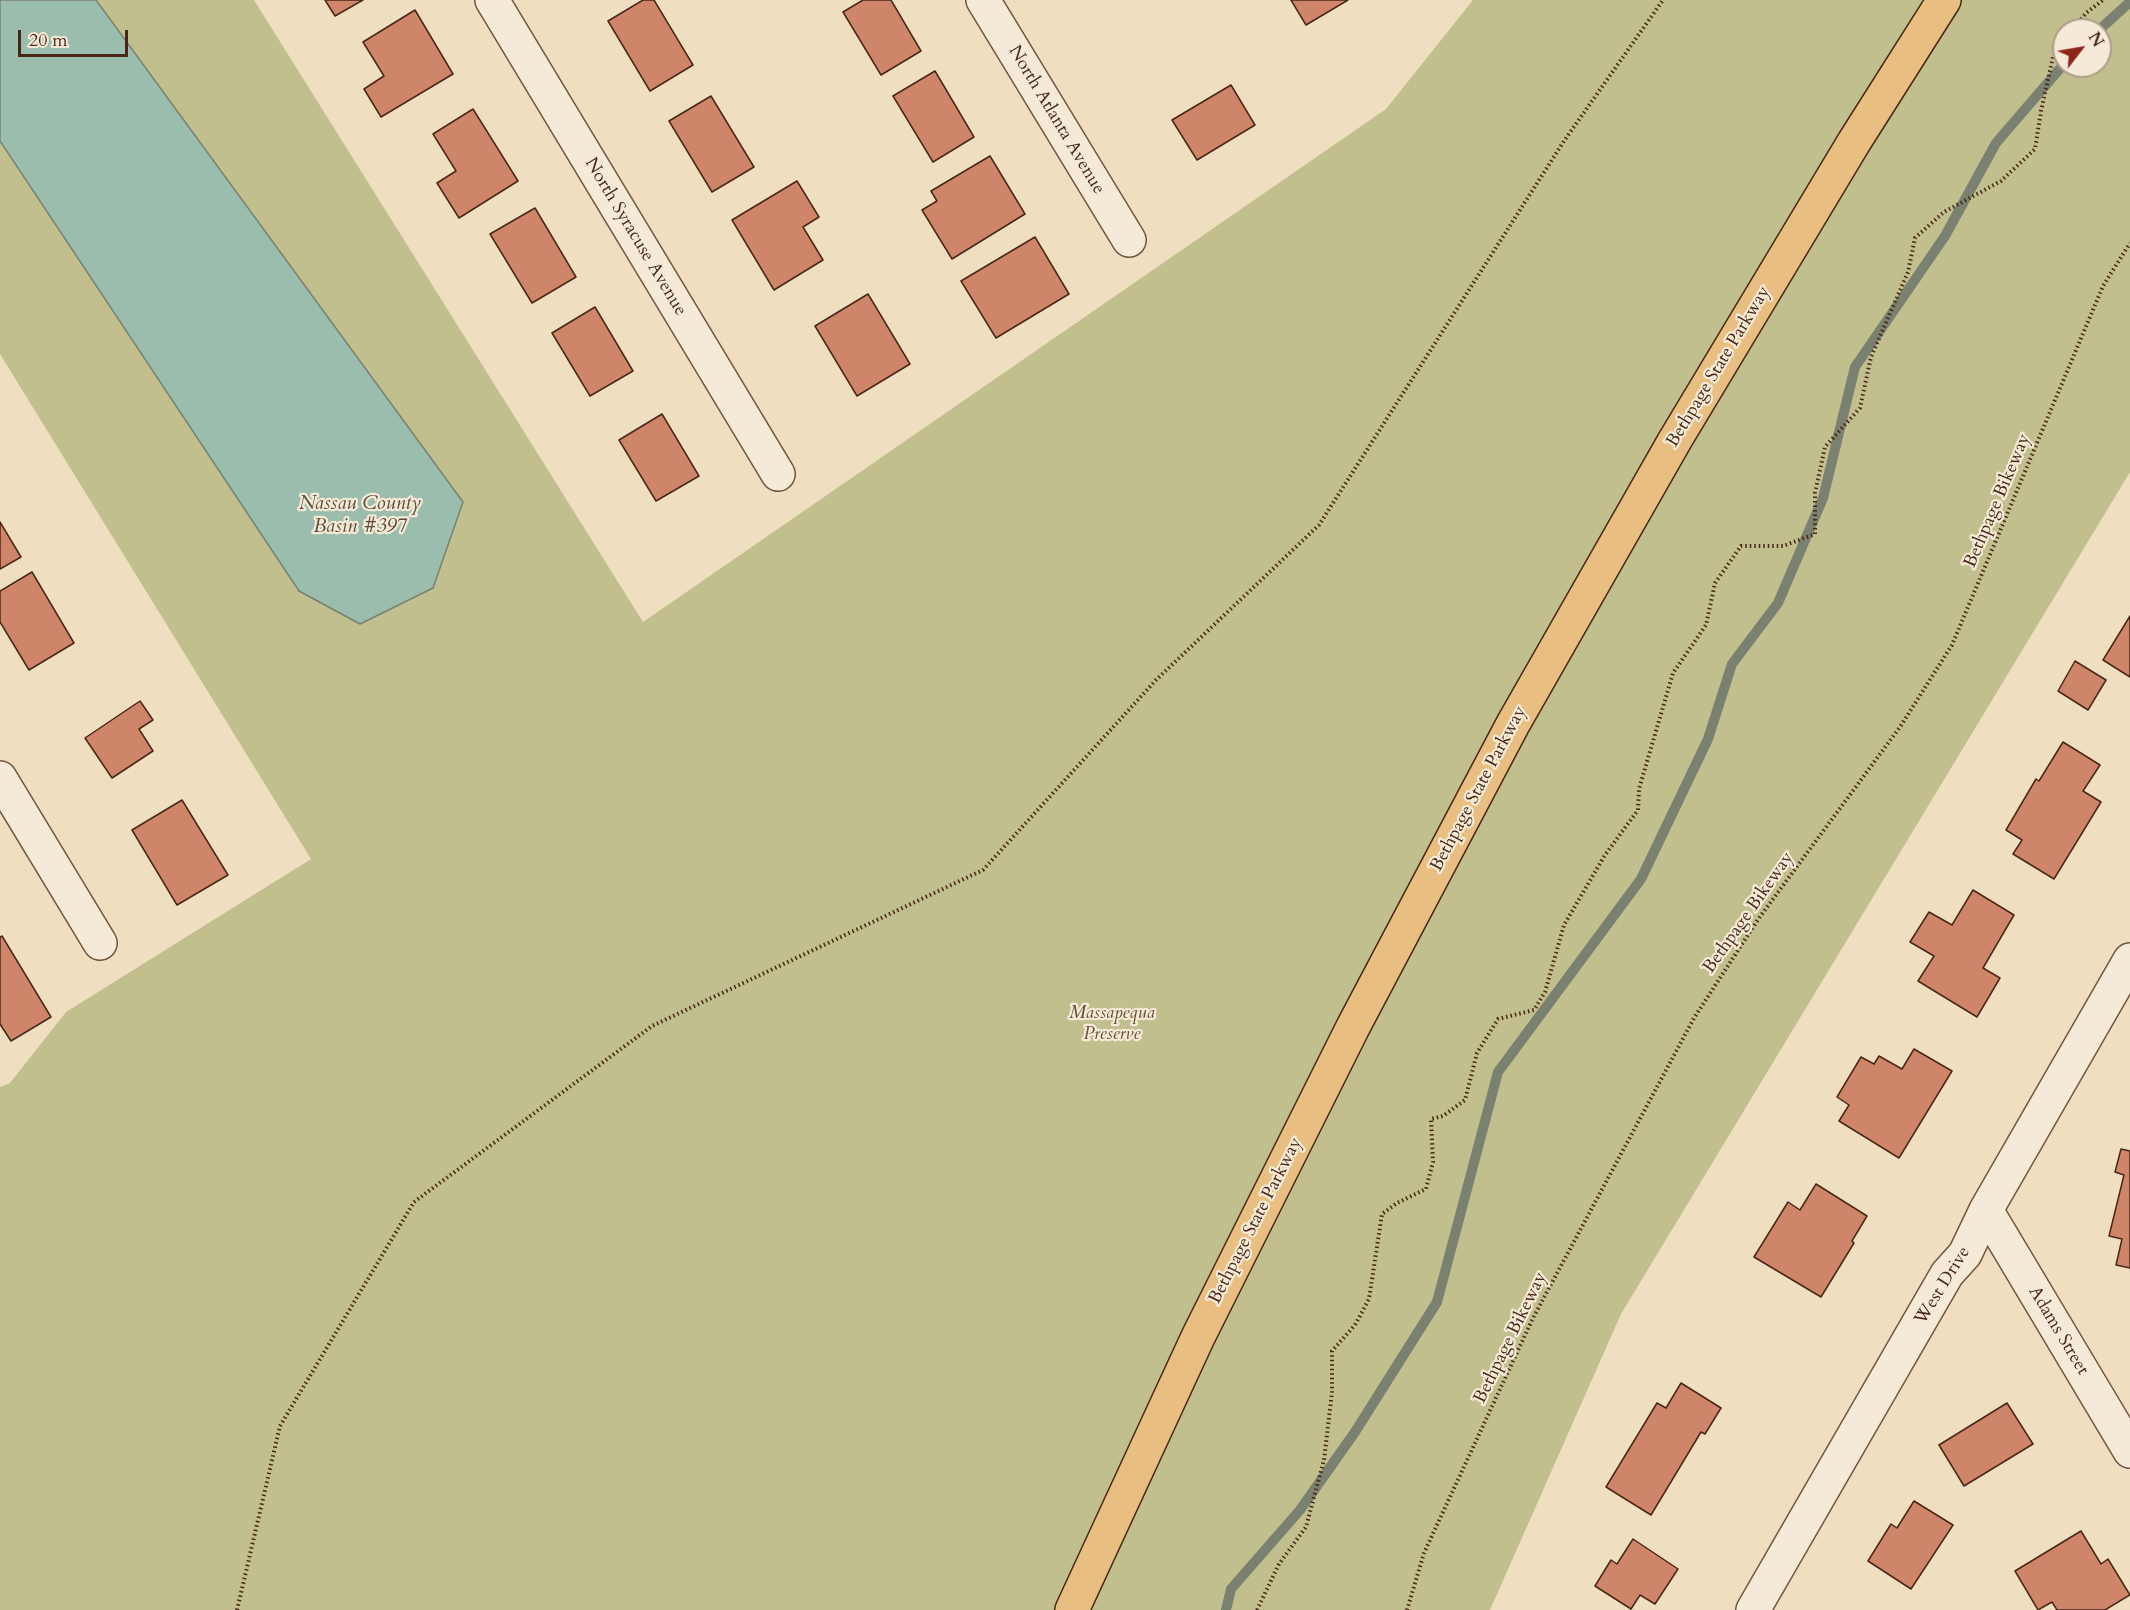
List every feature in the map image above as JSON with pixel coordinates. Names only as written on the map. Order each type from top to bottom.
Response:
[{"type":"highway","name":"Bethpage State Parkway","points":[[1072,1610],[1203,1327],[1353,1027],[1513,724],[1687,420],[1854,142],[1944,0]]},
{"type":"street","name":"North Syracuse Avenue","points":[[492,0],[778,474]]},
{"type":"street","name":"North Atlanta Avenue","points":[[983,0],[1129,240]]},
{"type":"street","points":[[0,778],[100,943]]},
{"type":"street","name":"West Drive","points":[[1753,1610],[1947,1274],[1965,1254],[1986,1210],[2130,960]]},
{"type":"street","name":"Adams Street","points":[[1986,1210],[2130,1451]]},
{"type":"path","points":[[237,1610],[280,1426],[414,1202],[652,1026],[983,870],[1156,680],[1319,525],[1564,141],[1663,0]]},
{"type":"path","points":[[2082,18],[2103,0]]},
{"type":"path","points":[[1257,1610],[1279,1564],[1306,1527],[1324,1460],[1332,1392],[1332,1351],[1355,1325],[1369,1299],[1382,1214],[1397,1203],[1426,1189],[1433,1162],[1431,1119],[1443,1116],[1465,1100],[1478,1053],[1498,1019],[1534,1010],[1545,992],[1564,925],[1605,855],[1638,810],[1639,789],[1673,673],[1706,625],[1715,583],[1741,546],[1783,546],[1815,534],[1815,493],[1825,447],[1860,408],[1871,357],[1908,272],[1915,238],[1944,212],[2001,181],[2035,149],[2052,62]]},
{"type":"path","name":"Bethpage Bikeway","points":[[1407,1610],[1424,1553],[1533,1318],[1695,1018],[1759,918],[1900,727],[1952,645],[2103,286],[2130,243]]},
{"type":"green space","name":"Massapequa Preserve","points":[[0,0],[254,0],[643,622],[1386,109],[1473,0],[2130,0],[2130,472],[1621,1314],[1490,1610],[0,1610],[0,1087],[10,1083],[66,1012],[311,859],[0,354]]},
{"type":"water","name":"Nassau County Basin #397","points":[[0,0],[96,0],[463,502],[433,588],[360,624],[299,591],[0,141]]},
{"type":"building","points":[[325,0],[363,0],[335,16]]},
{"type":"building","points":[[643,0],[654,0],[693,65],[650,91],[608,21]]},
{"type":"building","points":[[863,0],[891,0],[921,51],[881,75],[843,12]]},
{"type":"building","points":[[1291,0],[1348,0],[1306,25]]},
{"type":"building","points":[[415,10],[453,74],[381,117],[364,89],[384,76],[363,42]]},
{"type":"building","points":[[935,71],[974,137],[933,162],[893,96]]},
{"type":"building","points":[[1231,85],[1255,125],[1197,160],[1172,120]]},
{"type":"building","points":[[711,96],[754,167],[712,192],[669,121]]},
{"type":"building","points":[[473,109],[518,181],[459,218],[437,183],[456,171],[433,134]]},
{"type":"building","points":[[990,156],[1025,214],[952,259],[922,210],[937,201],[931,191]]},
{"type":"building","points":[[797,181],[819,217],[803,227],[823,260],[774,290],[732,220]]},
{"type":"building","points":[[535,208],[576,277],[532,303],[490,234]]},
{"type":"building","points":[[1035,237],[1069,294],[996,338],[961,281]]},
{"type":"building","points":[[868,294],[910,364],[857,396],[815,326]]},
{"type":"building","points":[[595,307],[633,371],[590,396],[552,333]]},
{"type":"building","points":[[662,414],[699,476],[656,501],[619,440]]},
{"type":"building","points":[[0,522],[21,557],[0,569]]},
{"type":"building","points":[[32,572],[74,643],[29,670],[0,622],[0,591]]},
{"type":"building","points":[[2130,616],[2130,677],[2103,660]]},
{"type":"building","points":[[2075,661],[2106,680],[2088,710],[2058,691]]},
{"type":"building","points":[[140,701],[153,720],[139,729],[153,751],[112,778],[85,738]]},
{"type":"building","points":[[2063,742],[2100,765],[2083,791],[2101,802],[2054,879],[2013,854],[2022,840],[2006,830],[2036,779],[2039,781]]},
{"type":"building","points":[[182,800],[228,875],[177,905],[132,830]]},
{"type":"building","points":[[1973,890],[2014,915],[1983,968],[2000,978],[1977,1017],[1918,981],[1934,956],[1910,942],[1929,912],[1952,925]]},
{"type":"building","points":[[2,936],[51,1017],[11,1041],[0,1024],[0,937]]},
{"type":"building","points":[[1914,1049],[1952,1071],[1899,1158],[1839,1121],[1849,1105],[1837,1097],[1861,1057],[1874,1064],[1879,1056],[1902,1069]]},
{"type":"building","points":[[2121,1149],[2130,1151],[2130,1268],[2116,1265],[2122,1239],[2109,1236],[2124,1175],[2115,1172]]},
{"type":"building","points":[[1816,1184],[1867,1216],[1852,1241],[1854,1243],[1821,1297],[1754,1257],[1788,1202],[1800,1210]]},
{"type":"building","points":[[1681,1383],[1721,1408],[1705,1434],[1701,1432],[1651,1515],[1606,1487],[1657,1403],[1666,1408]]},
{"type":"building","points":[[2007,1403],[2033,1444],[1964,1486],[1939,1445]]},
{"type":"building","points":[[1914,1501],[1953,1525],[1911,1589],[1868,1561],[1891,1524],[1897,1528]]},
{"type":"building","points":[[2081,1531],[2101,1564],[2108,1559],[2130,1595],[2105,1610],[2057,1610],[2052,1602],[2038,1610],[2015,1571]]},
{"type":"building","points":[[1633,1539],[1678,1569],[1655,1604],[1640,1595],[1631,1609],[1595,1586],[1611,1560],[1617,1564]]},
{"type":"waterway","points":[[2112,18],[2130,2]]},
{"type":"waterway","points":[[1226,1610],[1231,1589],[1300,1510],[1355,1432],[1437,1302],[1498,1072],[1641,879],[1708,739],[1732,664],[1778,603],[1823,498],[1855,367],[1945,236],[1996,143],[2052,78]]}]
